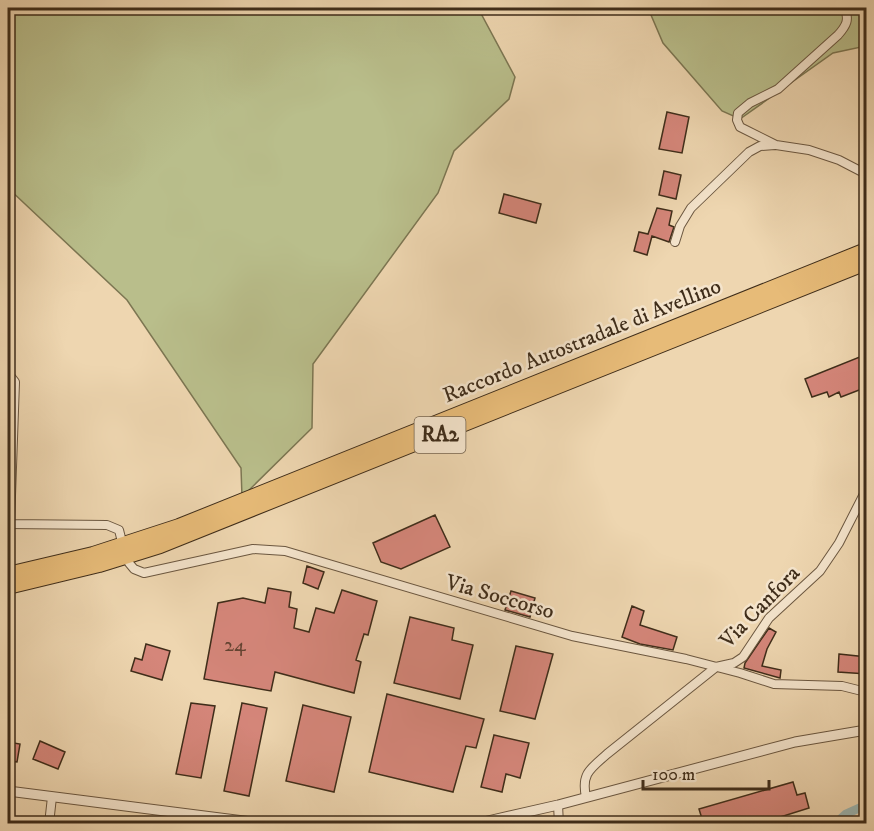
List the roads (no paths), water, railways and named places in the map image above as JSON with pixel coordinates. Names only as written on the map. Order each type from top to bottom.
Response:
[{"type":"highway","name":"Raccordo Autostradale di Avellino","points":[[8,574],[93,554],[179,526],[867,250]]},
{"type":"highway","name":"Raccordo Autostradale di Avellino","points":[[8,587],[99,565],[160,546],[867,263]]},
{"type":"street","points":[[776,145],[740,127],[736,120],[738,113],[750,103],[778,89],[838,35],[847,25],[848,18],[845,8]]},
{"type":"street","points":[[675,242],[680,226],[691,208],[749,152],[760,146],[776,145],[809,150],[839,160],[867,174]]},
{"type":"street","points":[[8,373],[15,382],[9,524],[107,525],[119,530],[121,538]]},
{"type":"street","name":"Via Canfora","points":[[586,797],[583,783],[590,769],[716,667],[734,663],[743,657],[769,618],[820,571],[839,543],[867,490]]},
{"type":"street","name":"Via Soccorso","points":[[129,563],[134,569],[144,573],[253,549],[285,551],[572,636],[686,659],[774,684],[842,686],[867,692]]},
{"type":"street","points":[[475,824],[558,805],[795,742],[867,730]]},
{"type":"street","points":[[8,791],[267,824]]},
{"type":"street","points":[[49,824],[52,797]]},
{"type":"street","points":[[558,805],[559,824]]},
{"type":"waterway","points":[[835,824],[846,814],[866,805]]}]
